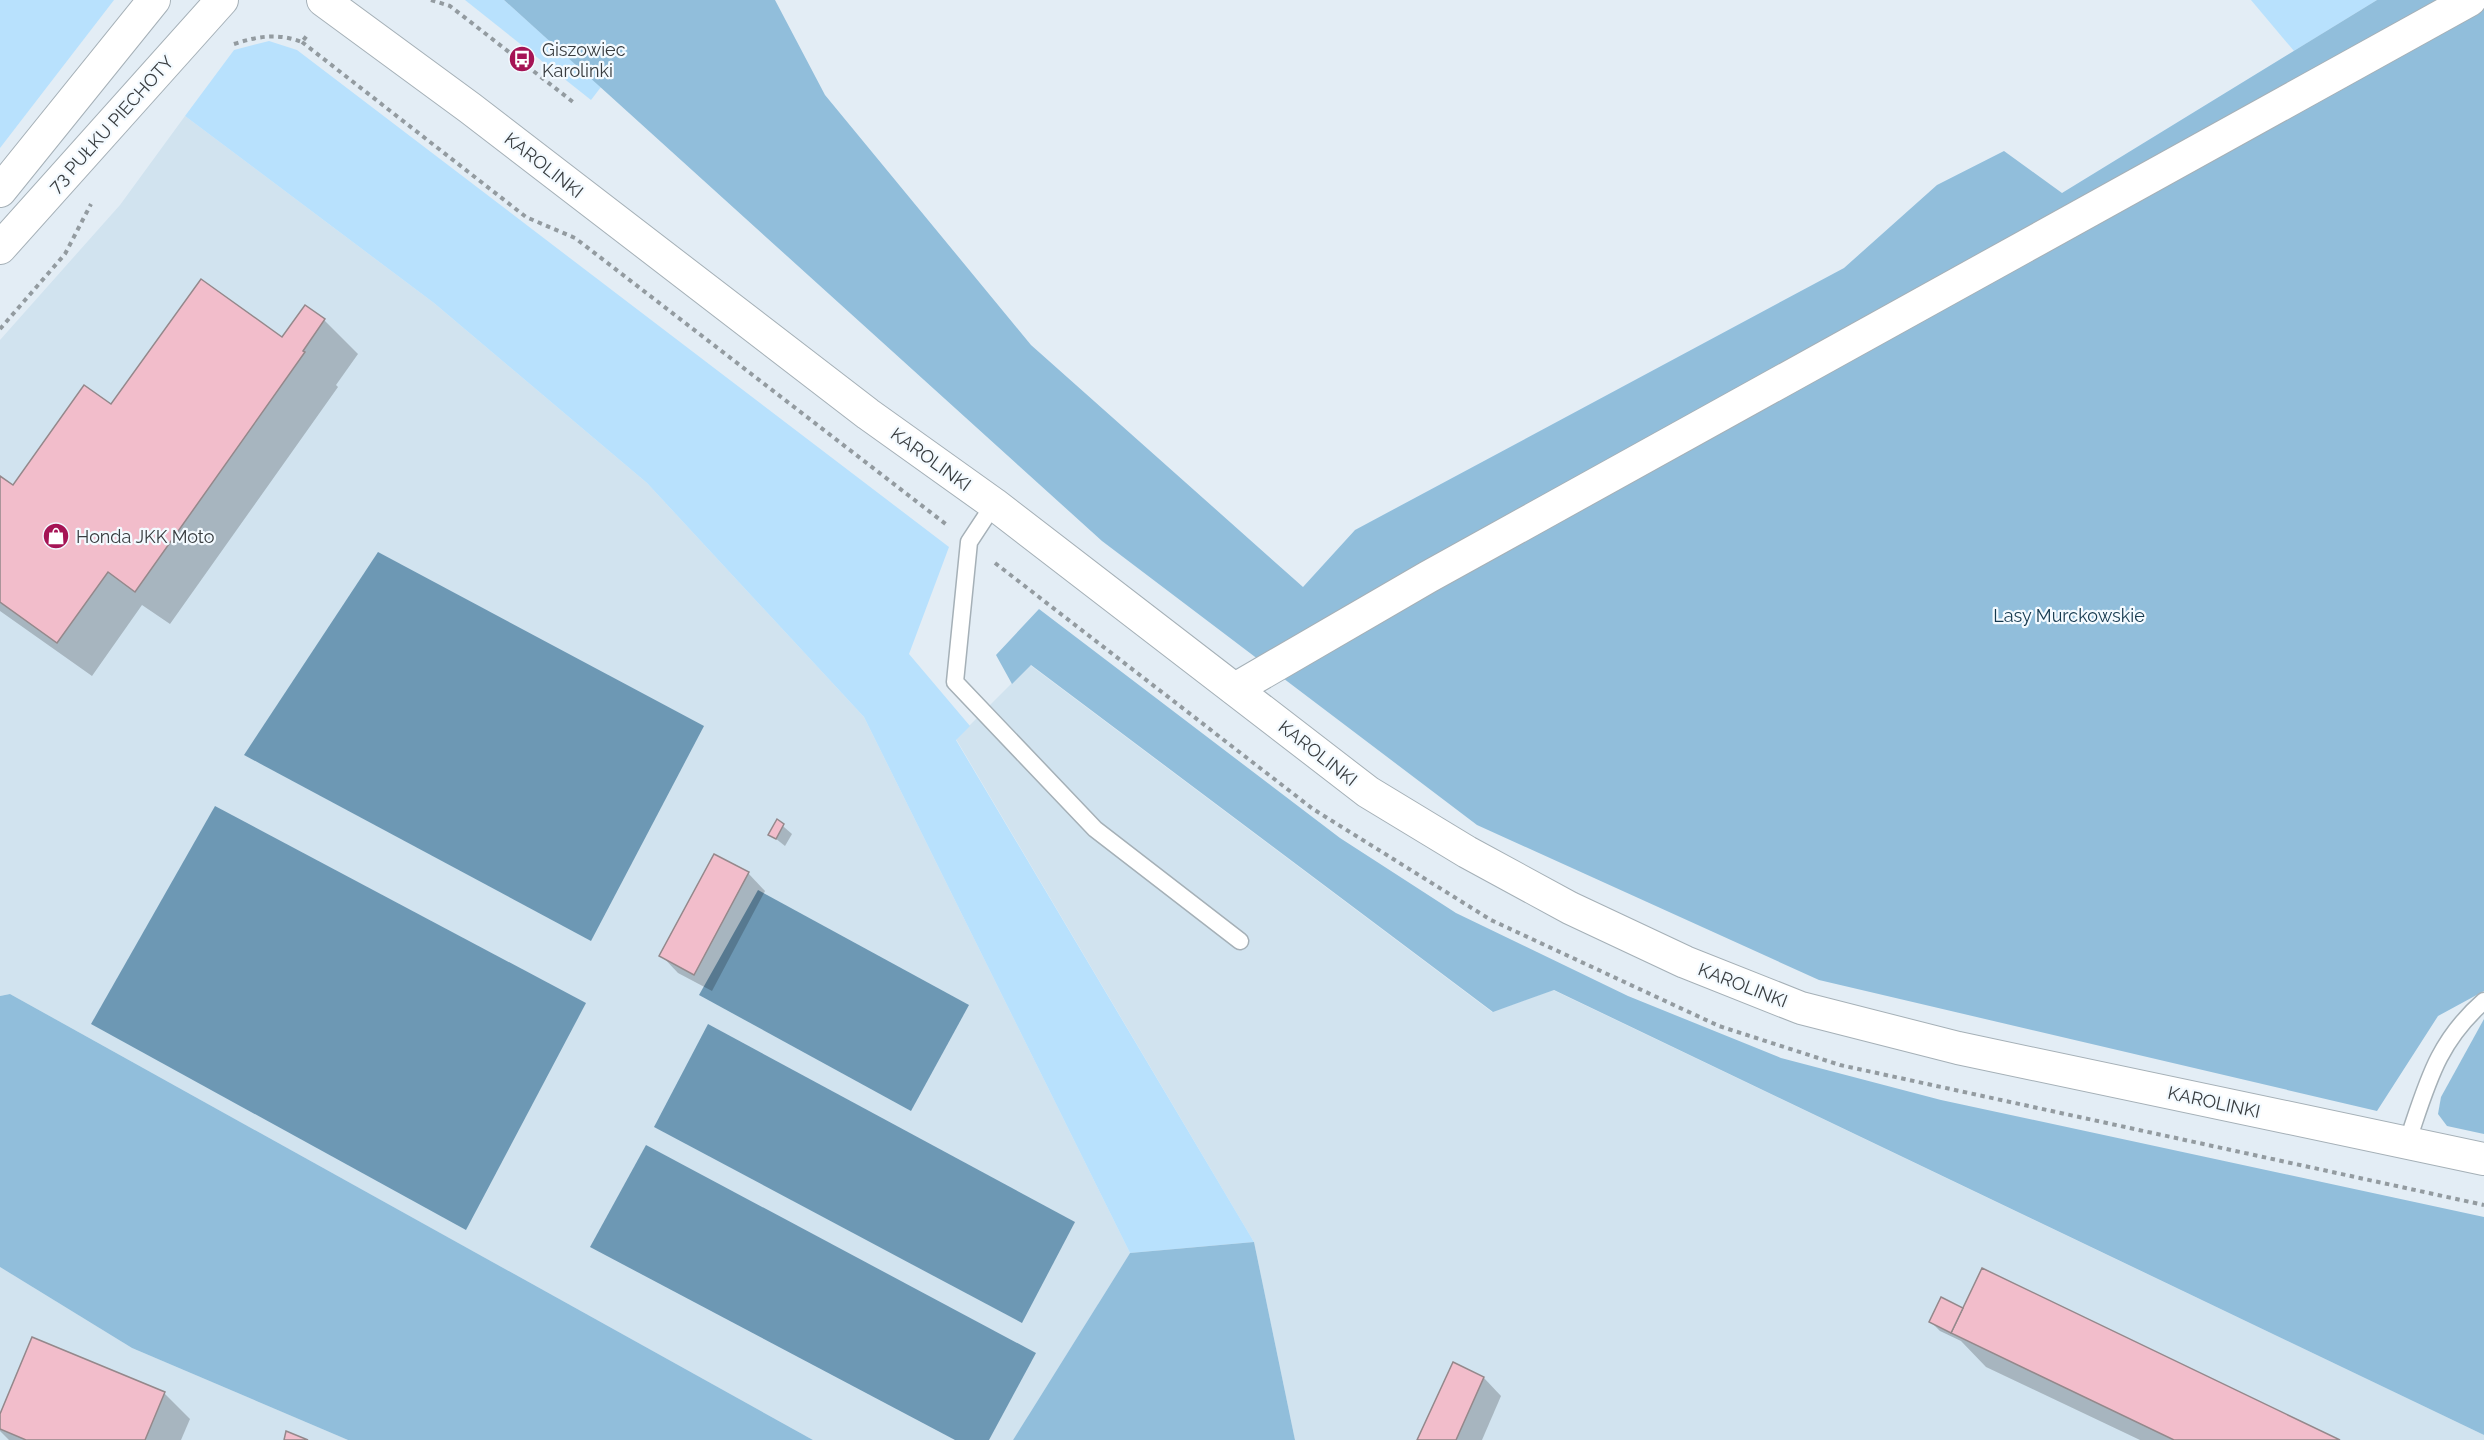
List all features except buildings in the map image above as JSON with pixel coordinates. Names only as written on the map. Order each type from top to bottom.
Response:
[{"type":"street","points":[[0,191],[154,0]]},
{"type":"street","name":"73 PUŁKU PIECHOTY","points":[[0,248],[222,0]]},
{"type":"street","points":[[1235,689],[1438,571],[2470,0]]},
{"type":"street","name":"KAROLINKI","points":[[327,3],[470,108],[868,414],[994,504],[1368,792],[1467,852],[1570,908],[1675,957],[1801,1008],[1958,1048],[2484,1159]]},
{"type":"lane","points":[[994,504],[969,542],[955,682],[1095,829],[1240,940]]},
{"type":"lane","points":[[2407,1143],[2435,1059],[2462,1020],[2484,1001]]},
{"type":"path","points":[[431,0],[450,6],[573,102]]},
{"type":"path","points":[[226,48],[263,36],[288,37],[302,42],[327,3]]},
{"type":"path","points":[[0,329],[65,254],[92,202]]},
{"type":"shaded area","points":[[0,0],[114,0],[0,148]]},
{"type":"shaded area","points":[[465,0],[504,0],[601,87],[591,100]]},
{"type":"shaded area","points":[[2251,0],[2377,0],[2294,51]]},
{"type":"shaded area","points":[[269,41],[297,50],[949,547],[909,654],[970,726],[956,740],[1254,1242],[1130,1253],[864,717],[647,483],[434,303],[185,116],[234,50]]},
{"type":"shaded area","points":[[185,116],[434,303],[647,483],[864,717],[1130,1253],[1013,1440],[813,1440],[10,994],[0,996],[0,340],[120,205]]},
{"type":"shaded area","points":[[378,552],[704,726],[591,941],[244,755]]},
{"type":"shaded area","points":[[1030,665],[1492,1012],[1553,990],[2484,1435],[2484,1440],[1295,1440],[1254,1242],[956,739]]},
{"type":"shaded area","points":[[215,806],[586,1003],[466,1230],[91,1024]]},
{"type":"shaded area","points":[[758,890],[969,1005],[911,1111],[699,995]]},
{"type":"shaded area","points":[[708,1024],[1075,1222],[1022,1323],[654,1127]]},
{"type":"shaded area","points":[[646,1145],[1036,1353],[989,1440],[955,1440],[590,1247]]},
{"type":"shaded area","points":[[0,1267],[132,1348],[348,1440],[0,1440]]},
{"type":"green space","name":"Lasy Murckowskie","points":[[504,0],[775,0],[825,95],[1031,345],[1303,587],[1355,530],[1844,268],[1937,185],[2004,151],[2062,193],[2377,0],[2484,0],[2484,991],[2438,1016],[2377,1111],[1819,980],[1477,825],[1102,541]]},
{"type":"green space","points":[[1039,609],[1340,838],[1456,913],[1628,996],[1781,1058],[1941,1100],[2484,1217],[2484,1435],[1554,990],[1493,1012],[1031,665],[1012,684],[996,655]]},
{"type":"green space","points":[[10,994],[813,1440],[348,1440],[132,1348],[0,1267],[0,996]]},
{"type":"green space","points":[[2484,1019],[2484,1134],[2447,1126],[2438,1114],[2441,1097]]},
{"type":"green space","points":[[1254,1242],[1295,1440],[1013,1440],[1130,1253]]},
{"type":"place","name":"Giszowiec Karolinki","points":[[522,59]]},
{"type":"place","name":"Honda JKK Moto","points":[[56,536]]}]
